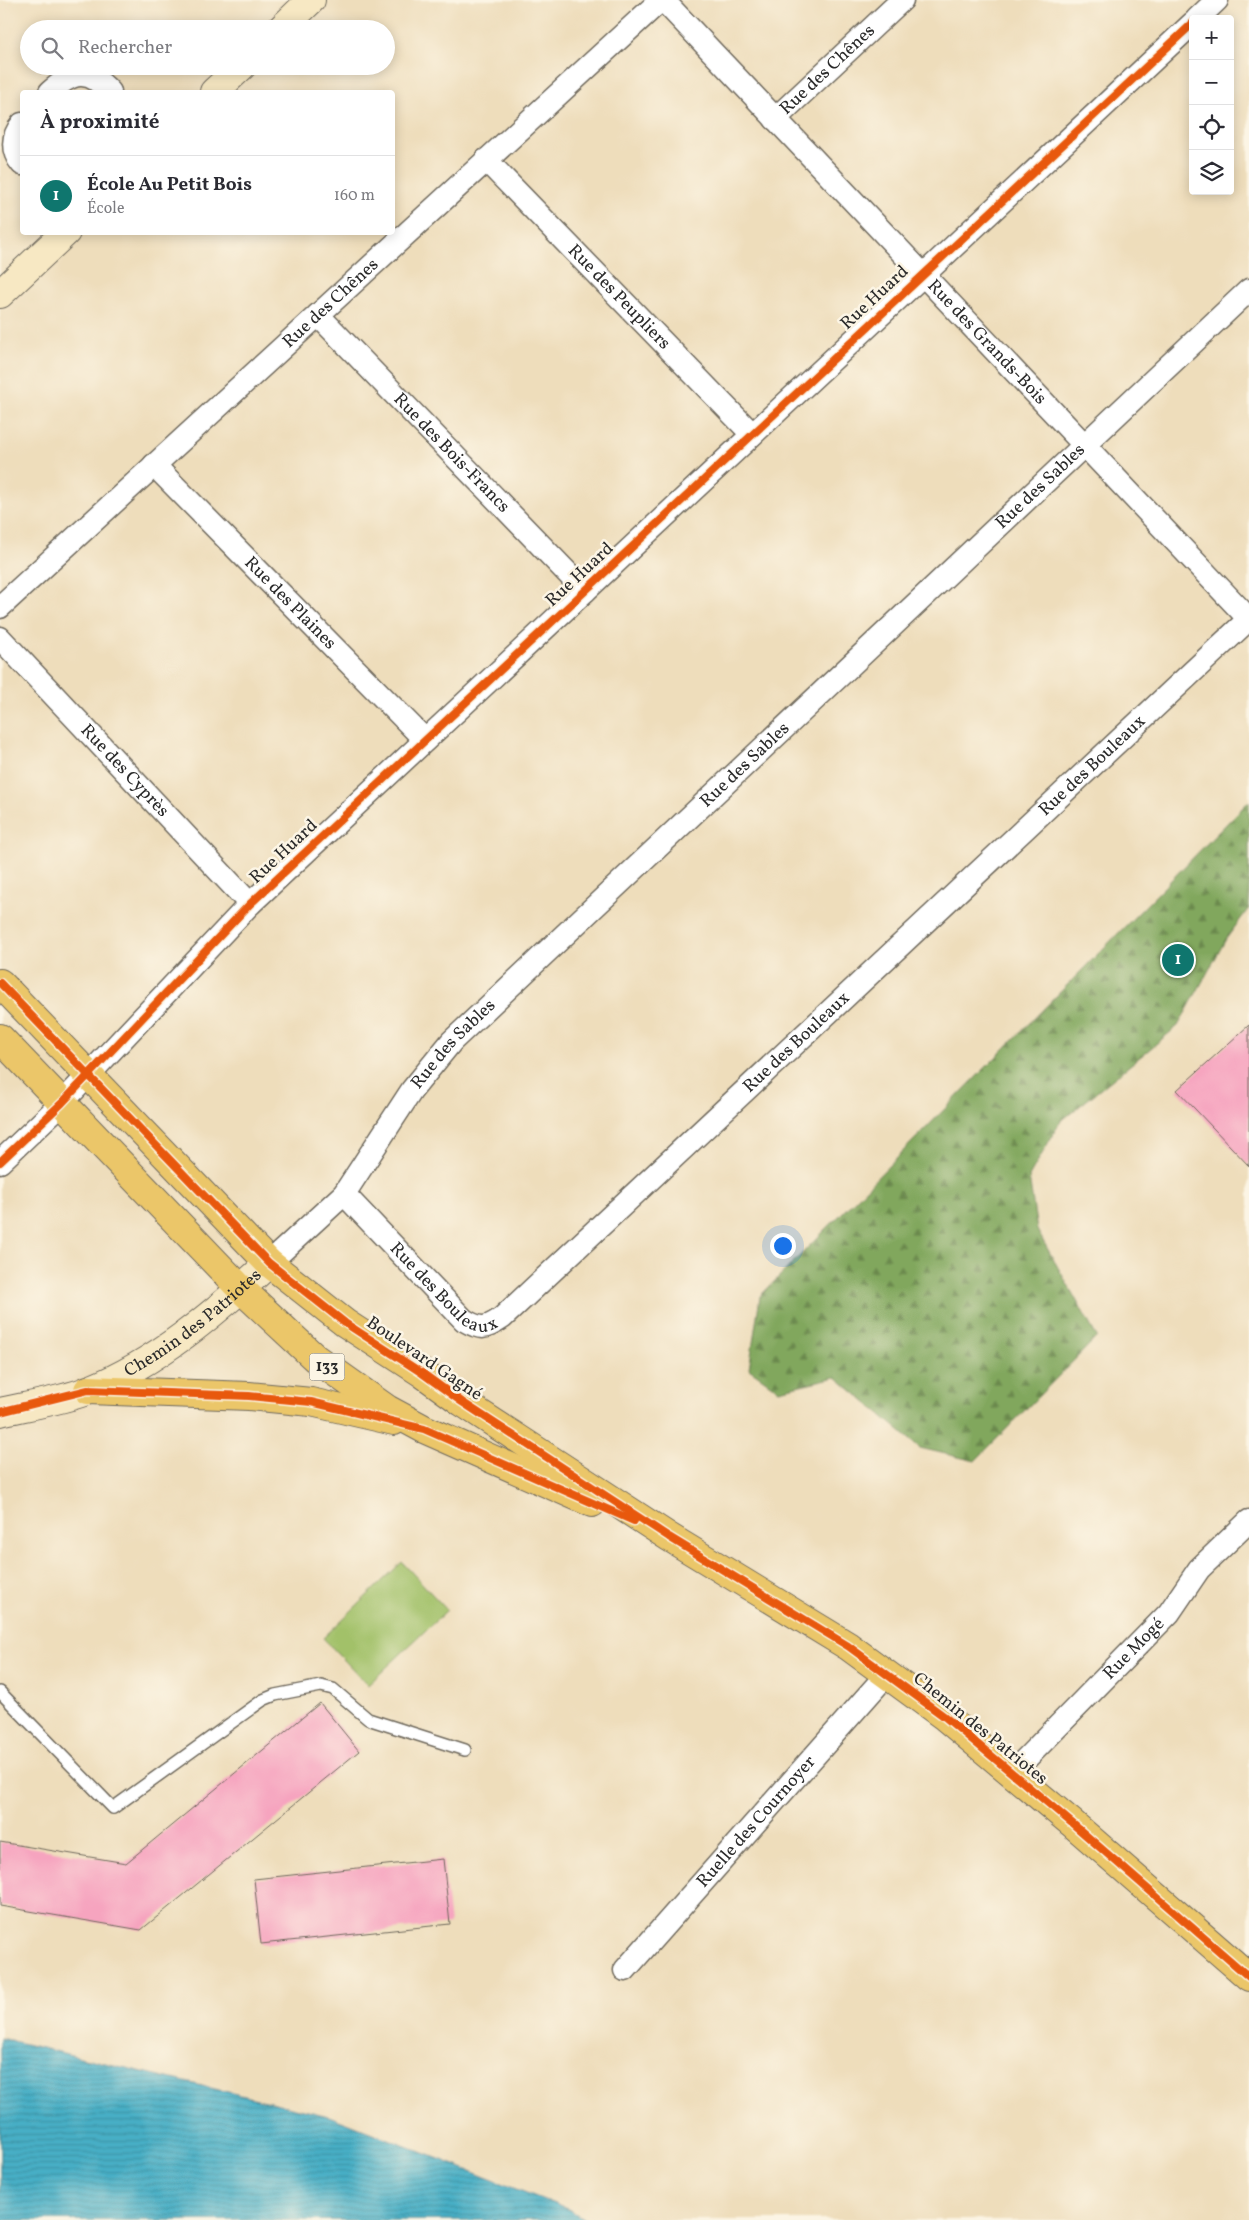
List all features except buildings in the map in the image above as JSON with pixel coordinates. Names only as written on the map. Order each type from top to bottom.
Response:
[{"type":"main road","name":"Boulevard Gagné","points":[[0,983],[269,1263],[345,1323],[669,1537]]},
{"type":"main road","name":"133","points":[[0,1038],[241,1289],[315,1358],[387,1409],[424,1429],[669,1537]]},
{"type":"main road","points":[[88,1390],[249,1396],[311,1402],[424,1429]]},
{"type":"main road","name":"Chemin des Patriotes","points":[[669,1537],[831,1634],[945,1717],[1249,1977]]},
{"type":"street","points":[[290,20],[311,0]]},
{"type":"street","name":"Rue des Grands-Bois","points":[[662,0],[1249,619]]},
{"type":"street","name":"Rue des Chênes","points":[[0,607],[662,0]]},
{"type":"street","name":"Rue des Chênes","points":[[775,119],[902,0]]},
{"type":"street","points":[[1201,15],[1217,0]]},
{"type":"street","name":"Rue Huard","points":[[0,1162],[62,1103],[250,904],[1189,27]]},
{"type":"street","points":[[53,90],[72,76],[77,75]]},
{"type":"street","points":[[86,75],[94,77],[108,90]]},
{"type":"street","points":[[216,90],[232,75]]},
{"type":"street","points":[[20,127],[15,133],[14,145],[20,161]]},
{"type":"street","name":"Rue des Peupliers","points":[[486,160],[752,434]]},
{"type":"street","points":[[0,294],[63,235]]},
{"type":"street","name":"Rue des Sables","points":[[269,1263],[344,1194],[412,1090],[452,1041],[1249,290]]},
{"type":"street","name":"Rue des Bois-Francs","points":[[318,314],[585,591]]},
{"type":"street","name":"Rue des Plaines","points":[[154,465],[425,740]]},
{"type":"street","name":"Rue des Bouleaux","points":[[344,1194],[464,1320],[477,1328],[490,1326],[517,1304],[1249,619]]},
{"type":"street","name":"Rue des Cyprès","points":[[0,638],[250,904]]},
{"type":"street","name":"Chemin des Patriotes","points":[[0,1412],[88,1390],[154,1356],[206,1320],[269,1263]]},
{"type":"street","name":"Rue Mogé","points":[[1012,1773],[1169,1614],[1199,1569],[1249,1521]]},
{"type":"street","name":"Ruelle des Cournoyer","points":[[625,1970],[887,1674]]},
{"type":"lane","points":[[0,1692],[113,1808],[263,1700],[275,1695],[321,1686],[333,1688],[368,1718],[465,1750]]},
{"type":"green space","points":[[1249,801],[1249,908],[1226,939],[1178,1026],[1060,1122],[1029,1177],[1037,1230],[1097,1337],[975,1461],[920,1448],[836,1377],[779,1390],[749,1369],[760,1296]]},
{"type":"green space","points":[[402,1562],[447,1610],[368,1685],[323,1638]]},
{"type":"water","points":[[0,2038],[329,2116],[570,2210],[586,2220],[0,2220]]},
{"type":"cycle path","points":[[0,1162],[62,1103],[250,904],[1189,27]]},
{"type":"cycle path","points":[[0,983],[269,1263],[345,1323],[422,1373],[462,1402],[669,1537],[848,1646],[945,1717],[1073,1824],[1249,1977]]},
{"type":"cycle path","points":[[0,1412],[88,1390],[249,1396],[311,1402],[424,1429],[634,1521]]},
{"type":"place","name":"École Au Petit Bois","points":[[1178,960]]}]
